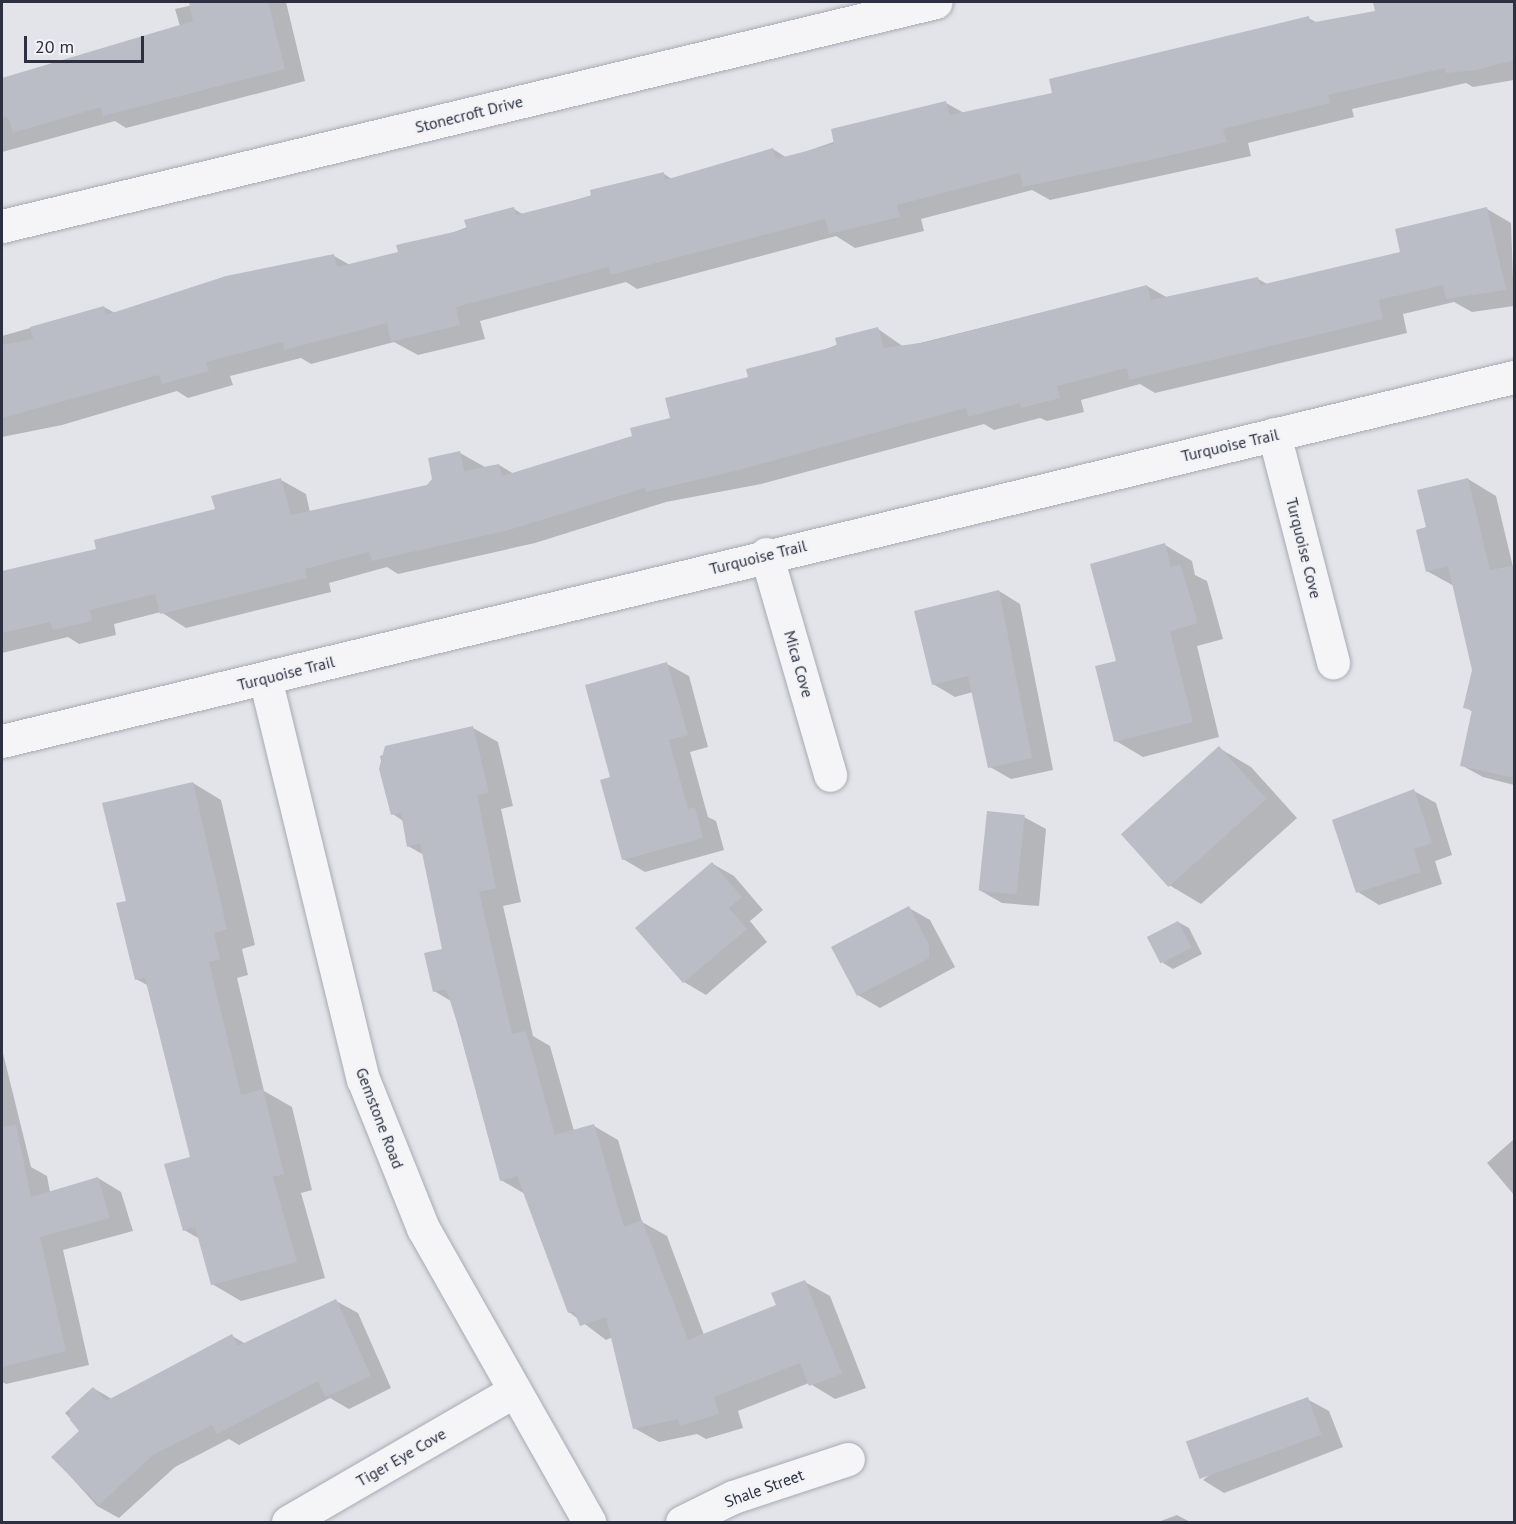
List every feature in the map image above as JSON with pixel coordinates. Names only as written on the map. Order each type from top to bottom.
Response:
[{"type":"street","name":"Stonecroft Drive","points":[[2,226],[936,2]]},
{"type":"street","name":"Turquoise Trail","points":[[2,741],[766,554],[1515,377]]},
{"type":"street","name":"Turquoise Cove","points":[[1274,434],[1333,662]]},
{"type":"street","name":"Mica Cove","points":[[766,554],[830,775]]},
{"type":"street","name":"Gemstone Road","points":[[265,678],[363,1079],[423,1228],[589,1522]]},
{"type":"street","name":"Tiger Eye Cove","points":[[288,1522],[514,1391]]},
{"type":"street","name":"Shale Street","points":[[682,1522],[733,1497],[848,1459]]},
{"type":"building","points":[[189,2],[268,2],[285,69],[103,116],[101,107],[13,133],[8,117],[2,118],[2,78],[193,21]]},
{"type":"building","points":[[1373,2],[1515,2],[1515,60],[1476,70],[1446,73],[1445,68],[1328,95],[1330,103],[1223,129],[1227,142],[1159,158],[1023,187],[1020,173],[897,205],[900,217],[829,234],[825,219],[610,275],[609,267],[456,307],[460,325],[391,342],[387,323],[284,350],[283,342],[206,362],[209,371],[162,384],[159,375],[2,418],[2,345],[33,339],[30,327],[104,306],[106,315],[226,276],[334,254],[337,267],[398,252],[396,245],[467,229],[464,220],[514,207],[516,215],[591,196],[590,190],[664,172],[665,180],[773,148],[776,159],[834,144],[831,129],[946,101],[950,115],[1052,93],[1049,79],[1309,16],[1310,23],[1375,11]]},
{"type":"building","points":[[1487,207],[1506,290],[1446,299],[1443,285],[1379,300],[1383,319],[1129,380],[1127,368],[1057,386],[1060,398],[1021,408],[1020,403],[968,417],[966,408],[735,471],[646,492],[645,488],[509,530],[372,561],[369,552],[305,569],[307,578],[160,614],[155,594],[90,610],[92,621],[53,630],[50,622],[2,633],[2,571],[96,549],[94,540],[215,509],[211,496],[281,478],[291,515],[427,485],[432,479],[428,458],[460,451],[464,471],[499,464],[502,476],[632,436],[630,428],[670,418],[665,398],[748,377],[746,369],[837,346],[835,338],[878,327],[884,348],[927,342],[1147,285],[1151,300],[1258,277],[1260,285],[1400,252],[1395,229]]},
{"type":"building","points":[[1468,478],[1490,570],[1515,565],[1515,778],[1460,766],[1472,710],[1463,708],[1472,670],[1448,566],[1426,572],[1416,530],[1426,527],[1417,490]]},
{"type":"building","points":[[1165,543],[1171,567],[1180,564],[1197,619],[1196,624],[1170,631],[1193,722],[1114,742],[1095,666],[1116,661],[1090,564]]},
{"type":"building","points":[[999,590],[1032,758],[988,768],[968,676],[932,685],[914,611]]},
{"type":"building","points":[[667,662],[688,735],[669,740],[688,809],[695,807],[703,838],[622,860],[600,780],[610,777],[585,685]]},
{"type":"building","points":[[473,726],[489,793],[477,795],[496,888],[479,892],[512,1034],[526,1031],[555,1135],[594,1124],[624,1227],[642,1220],[688,1340],[776,1305],[771,1293],[805,1280],[842,1374],[809,1386],[800,1363],[714,1397],[719,1414],[680,1426],[678,1419],[633,1429],[606,1317],[580,1326],[574,1311],[568,1313],[517,1176],[500,1181],[446,989],[433,992],[424,953],[442,949],[420,843],[407,847],[401,813],[391,815],[379,769],[385,746]]},
{"type":"building","points":[[1219,746],[1267,799],[1168,887],[1121,834]]},
{"type":"building","points":[[193,782],[227,929],[214,933],[220,959],[209,962],[241,1095],[263,1089],[284,1174],[273,1177],[297,1262],[211,1285],[195,1227],[183,1231],[164,1164],[190,1157],[145,978],[135,980],[116,903],[126,901],[102,803]]},
{"type":"building","points":[[1414,789],[1432,843],[1414,849],[1421,872],[1356,893],[1332,820]]},
{"type":"building","points":[[987,811],[1025,815],[1016,895],[979,891]]},
{"type":"building","points":[[712,862],[742,897],[729,908],[747,929],[683,983],[635,928]]},
{"type":"building","points":[[909,906],[929,945],[929,958],[857,996],[831,947]]},
{"type":"building","points":[[1178,921],[1192,948],[1160,964],[1147,937]]},
{"type":"building","points":[[16,1125],[31,1197],[98,1177],[110,1218],[40,1237],[66,1351],[2,1367],[2,1127]]},
{"type":"building","points":[[336,1299],[371,1376],[326,1397],[318,1381],[217,1434],[212,1425],[153,1455],[99,1505],[51,1457],[79,1431],[70,1420],[70,1408],[93,1387],[106,1401],[232,1334],[238,1346]]},
{"type":"building","points":[[1308,1397],[1322,1435],[1200,1479],[1186,1441]]}]
